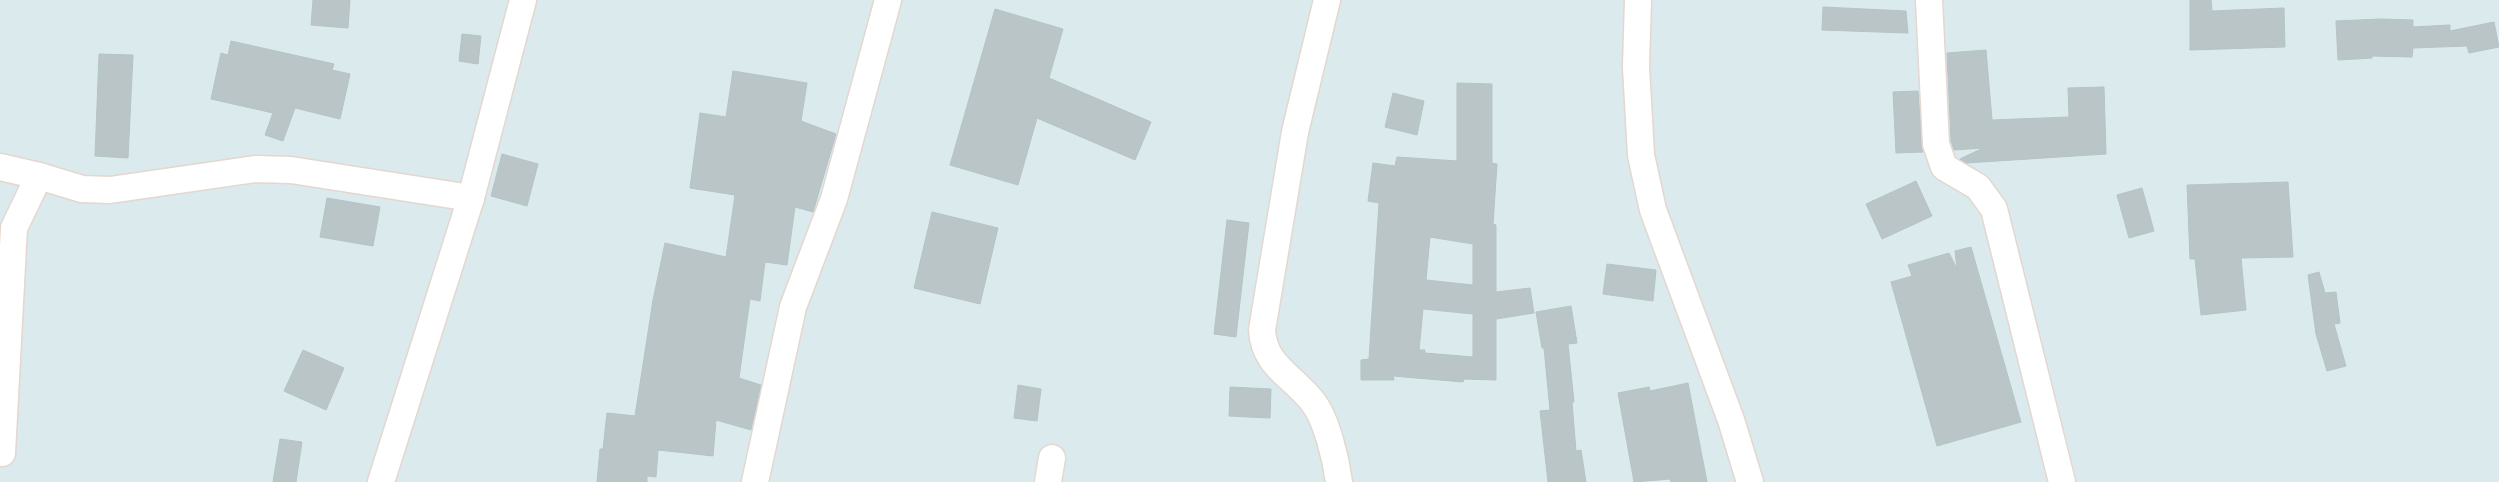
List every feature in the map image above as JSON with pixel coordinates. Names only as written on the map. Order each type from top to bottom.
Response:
[{"type":"street","points":[[381,482],[471,198],[523,0]]},
{"type":"street","points":[[755,482],[793,307],[834,199],[888,0]]},
{"type":"street","points":[[1326,0],[1295,132],[1262,330],[1262,344],[1269,358],[1314,403],[1318,410],[1334,455],[1339,482]]},
{"type":"street","points":[[1638,0],[1636,67],[1641,155],[1651,201],[1731,420],[1750,482]]},
{"type":"street","points":[[1929,0],[1936,144],[1944,167],[1978,187],[1994,209],[2062,482]]},
{"type":"street","points":[[0,167],[82,189],[110,190],[254,169],[291,170],[471,198]]},
{"type":"street","points":[[2,453],[14,228],[39,176]]},
{"type":"building","points":[[313,0],[350,0],[348,28],[311,25]]},
{"type":"building","points":[[2190,0],[2211,0],[2212,11],[2284,8],[2285,47],[2190,50]]},
{"type":"building","points":[[1823,7],[1906,11],[1908,33],[1822,30]]},
{"type":"building","points":[[995,9],[1063,29],[1049,78],[1151,122],[1135,160],[1037,118],[1018,185],[950,165]]},
{"type":"building","points":[[2413,20],[2413,27],[2450,25],[2450,31],[2494,22],[2499,47],[2469,53],[2467,46],[2413,48],[2412,57],[2372,56],[2372,58],[2338,60],[2336,21]]},
{"type":"building","points":[[462,34],[481,36],[478,64],[459,61]]},
{"type":"building","points":[[231,41],[334,64],[332,70],[350,74],[340,119],[295,108],[283,141],[265,135],[273,113],[211,99],[221,53],[228,55]]},
{"type":"building","points":[[1986,50],[1992,120],[2069,117],[2068,88],[2104,87],[2106,154],[1966,163],[1960,159],[1983,148],[1954,150],[1951,141],[1947,53]]},
{"type":"building","points":[[99,54],[133,55],[128,158],[95,156]]},
{"type":"building","points":[[733,71],[807,83],[801,121],[836,134],[813,212],[795,207],[787,265],[765,262],[760,301],[750,299],[739,378],[761,385],[751,430],[716,420],[713,456],[658,450],[656,477],[647,476],[647,482],[597,482],[600,449],[603,449],[607,413],[635,416],[653,300],[665,243],[726,257],[735,195],[690,188],[700,113],[726,117]]},
{"type":"building","points":[[1457,83],[1492,84],[1492,163],[1497,164],[1493,224],[1496,225],[1496,292],[1530,288],[1534,313],[1496,319],[1496,380],[1464,379],[1463,382],[1393,376],[1394,380],[1361,380],[1361,360],[1369,359],[1379,203],[1368,201],[1373,163],[1395,166],[1397,157],[1457,161]],"holes":[[[1430,237],[1473,244],[1473,285],[1426,280]],[[1423,309],[1473,314],[1473,357],[1425,353],[1425,350],[1419,350]]]},
{"type":"building","points":[[1918,91],[1923,152],[1896,153],[1893,92]]},
{"type":"building","points":[[1393,93],[1424,101],[1417,135],[1385,127]]},
{"type":"building","points":[[502,154],[538,164],[527,206],[491,196]]},
{"type":"building","points":[[1916,181],[1932,216],[1882,239],[1866,204]]},
{"type":"building","points":[[2288,182],[2293,257],[2241,258],[2246,310],[2201,315],[2195,259],[2190,259],[2187,185]]},
{"type":"building","points":[[2142,188],[2154,231],[2129,238],[2117,195]]},
{"type":"building","points":[[327,198],[380,207],[373,246],[320,237]]},
{"type":"building","points":[[932,212],[998,228],[980,304],[914,288]]},
{"type":"building","points":[[1227,220],[1249,223],[1236,337],[1214,334]]},
{"type":"building","points":[[1971,247],[2021,422],[1937,446],[1891,282],[1912,276],[1908,265],[1949,253],[1957,269],[1955,251]]},
{"type":"building","points":[[1607,264],[1656,270],[1653,301],[1603,294]]},
{"type":"building","points":[[2319,272],[2325,293],[2336,292],[2340,323],[2334,324],[2346,366],[2327,371],[2316,334],[2308,275]]},
{"type":"building","points":[[1571,306],[1577,343],[1568,344],[1574,402],[1572,402],[1576,451],[1581,450],[1586,482],[1548,482],[1540,411],[1550,410],[1544,348],[1542,348],[1536,312]]},
{"type":"building","points":[[303,350],[344,368],[326,410],[284,391]]},
{"type":"building","points":[[1688,383],[1707,482],[1671,482],[1670,479],[1634,482],[1618,393],[1649,387],[1650,391]]},
{"type":"building","points":[[1018,385],[1041,389],[1037,421],[1014,418]]},
{"type":"building","points":[[1230,387],[1271,389],[1270,418],[1229,416]]},
{"type":"building","points":[[280,439],[302,442],[296,482],[273,482]]}]
